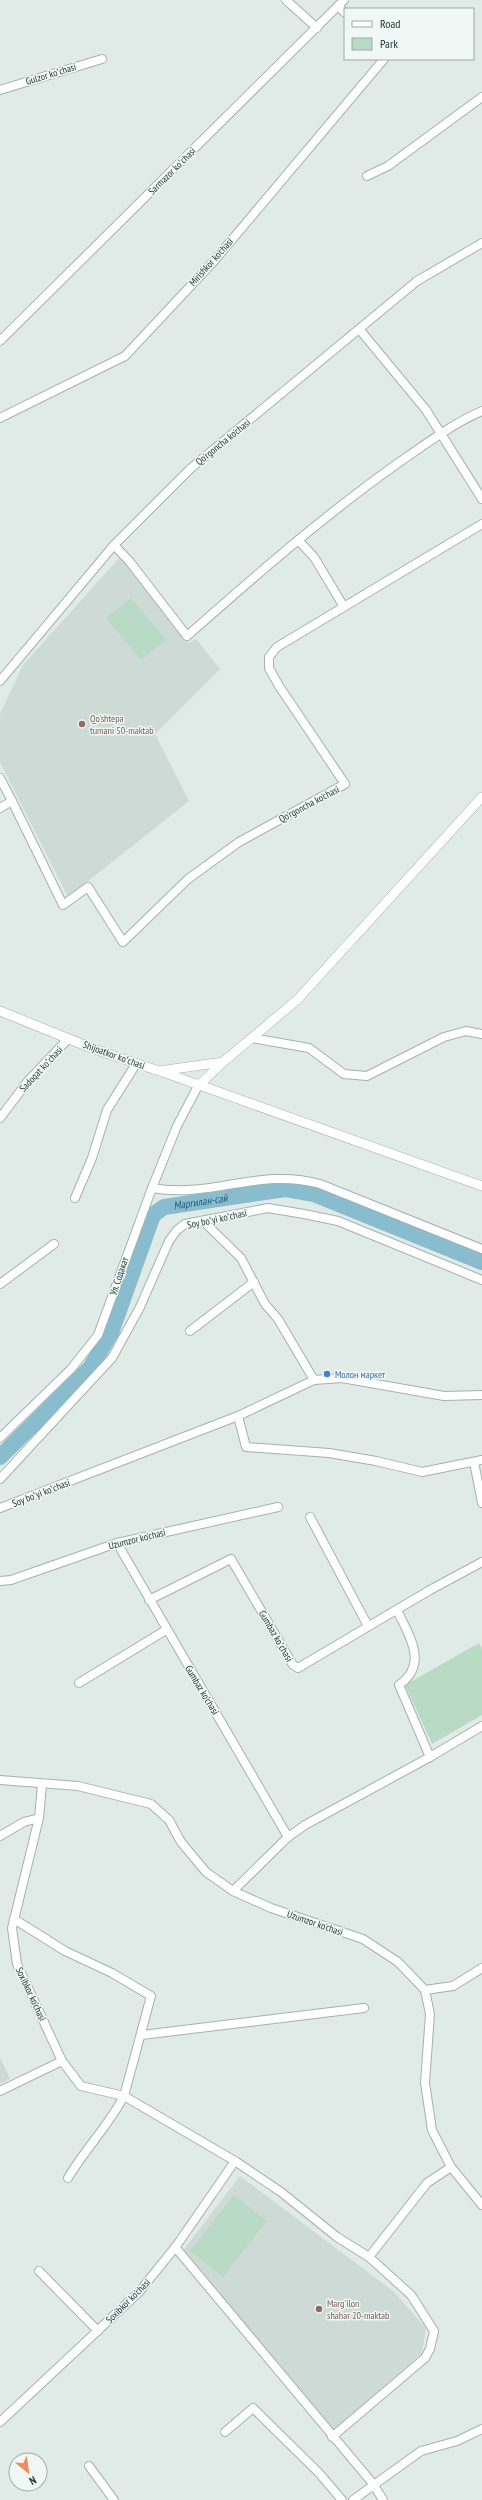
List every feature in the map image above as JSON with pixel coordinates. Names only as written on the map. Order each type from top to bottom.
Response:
[{"type":"street","points":[[286,0],[318,28]]},
{"type":"street","name":"Sarmazor koʻchasi","points":[[0,341],[318,28],[341,3]]},
{"type":"street","name":"Gulzor koʻchasi","points":[[0,90],[102,59]]},
{"type":"street","name":"Mirishkor ko'chasi","points":[[0,418],[125,356],[214,261],[383,60]]},
{"type":"street","points":[[367,176],[388,166],[482,97]]},
{"type":"street","name":"Qo'rgoncha ko'chasi","points":[[0,681],[114,545],[190,469],[360,330],[417,281],[482,243]]},
{"type":"street","points":[[360,330],[426,410],[442,433],[482,499]]},
{"type":"street","points":[[114,545],[130,562],[187,636],[298,540],[351,497],[442,433],[482,411]]},
{"type":"street","name":"Qo'rgoncha ko'chasi","points":[[0,778],[63,905],[88,887],[124,942],[188,879],[239,842],[345,784],[279,686],[269,668],[269,657],[277,647],[482,524]]},
{"type":"street","points":[[298,540],[314,557],[344,607]]},
{"type":"street","name":"Shijoatkor koʻchasi","points":[[0,1011],[136,1064],[159,1071],[223,1062],[297,1000],[482,797]]},
{"type":"street","points":[[0,808],[12,801]]},
{"type":"street","points":[[252,1038],[309,1048],[344,1074],[367,1076],[444,1037],[466,1031],[482,1034]]},
{"type":"street","name":"Sadoqat koʻchasi","points":[[0,1118],[28,1081],[68,1038]]},
{"type":"street","points":[[198,1086],[223,1062]]},
{"type":"street","points":[[75,1198],[92,1158],[107,1110],[136,1064]]},
{"type":"street","points":[[159,1071],[482,1185]]},
{"type":"street","name":"Ул. Содакат","points":[[0,1438],[72,1369],[94,1344],[152,1188],[177,1126],[198,1086]]},
{"type":"street","points":[[152,1188],[183,1191],[264,1179],[301,1179],[320,1184],[482,1249]]},
{"type":"street","name":"Soy boʻyi koʻchasi","points":[[0,1479],[112,1358],[140,1307],[169,1242],[177,1230],[185,1224],[268,1208],[304,1214],[338,1221],[482,1280]]},
{"type":"street","points":[[203,1221],[241,1258],[265,1304],[278,1319],[314,1380]]},
{"type":"street","points":[[0,1284],[54,1244]]},
{"type":"street","points":[[190,1331],[254,1282]]},
{"type":"street","name":"Soy boʻyi koʻchasi","points":[[0,1508],[238,1416],[314,1380],[342,1378],[444,1396],[482,1394]]},
{"type":"street","points":[[238,1416],[246,1447],[329,1453],[376,1461],[422,1472],[478,1461],[482,1503]]},
{"type":"street","name":"Uzumzor ko'chasi","points":[[0,1581],[11,1580],[117,1543],[278,1507]]},
{"type":"street","points":[[310,1517],[368,1626]]},
{"type":"street","name":"Gumbaz ko'chasi","points":[[117,1543],[166,1630],[288,1837]]},
{"type":"street","name":"Gumbaz koʻchasi","points":[[149,1600],[231,1559],[294,1667],[301,1667],[368,1626],[482,1562]]},
{"type":"street","points":[[397,1610],[409,1637],[415,1658],[411,1674],[399,1685],[430,1757]]},
{"type":"street","points":[[79,1683],[166,1630]]},
{"type":"street","points":[[233,1891],[288,1837],[305,1825],[430,1757],[482,1726]]},
{"type":"street","name":"Uzumzor ko'chasi","points":[[0,1780],[42,1785],[78,1786],[151,1804],[169,1820],[181,1842],[206,1872],[233,1891],[271,1908],[363,1939],[398,1962],[425,1990]]},
{"type":"street","name":"Soxibkor ko'chasi","points":[[42,1785],[39,1818],[12,1928],[17,1964],[62,2061],[81,2086],[124,2096],[235,2160],[281,2192],[336,2237],[369,2257],[411,2295],[434,2331],[430,2349],[425,2358],[404,2378],[332,2437]]},
{"type":"street","points":[[0,1836],[24,1822],[39,1818]]},
{"type":"street","points":[[14,1919],[65,1951],[112,1973],[151,1996],[142,2035],[124,2096],[117,2109],[81,2155],[68,2178]]},
{"type":"street","points":[[482,1968],[453,1986],[425,1990],[430,2014],[425,2083],[432,2130],[451,2167],[482,2205]]},
{"type":"street","points":[[142,2035],[364,2008]]},
{"type":"street","points":[[0,2091],[62,2061]]},
{"type":"street","name":"Soxibkor ko'chasi","points":[[0,2422],[139,2292],[175,2248],[235,2160]]},
{"type":"street","points":[[369,2257],[427,2183],[451,2167]]},
{"type":"street","points":[[175,2248],[332,2437],[374,2485],[383,2500]]},
{"type":"street","points":[[39,2271],[98,2331]]},
{"type":"street","points":[[225,2432],[253,2408],[319,2473],[342,2500]]},
{"type":"street","points":[[353,2500],[421,2451],[458,2441],[482,2429]]},
{"type":"street","points":[[89,2466],[114,2500]]},
{"type":"shaded area","name":"Qo'shtepa tumani 50-maktab","points":[[120,557],[189,643],[196,639],[220,669],[155,734],[189,801],[68,897],[0,762],[0,714],[23,665]]},
{"type":"shaded area","points":[[0,2057],[10,2079],[0,2084]]},
{"type":"shaded area","name":"Marg'ilon shahar 20-maktab","points":[[240,2176],[393,2291],[426,2328],[422,2353],[331,2432],[182,2252]]},
{"type":"green space","points":[[131,598],[166,640],[141,660],[106,618]]},
{"type":"green space","points":[[479,1643],[482,1649],[482,1715],[432,1744],[405,1685]]},
{"type":"green space","points":[[234,2195],[267,2221],[223,2277],[190,2251]]},
{"type":"waterway","name":"Маргилан-сай","points":[[0,1457],[90,1368],[111,1333],[153,1215],[164,1207],[286,1189],[314,1194],[482,1262]]},
{"type":"place","name":"Qo'shtepa tumani 50-maktab","points":[[82,724]]},
{"type":"place","name":"Молон маркет","points":[[327,1374]]},
{"type":"place","name":"Marg'ilon shahar 20-maktab","points":[[319,2309]]}]
